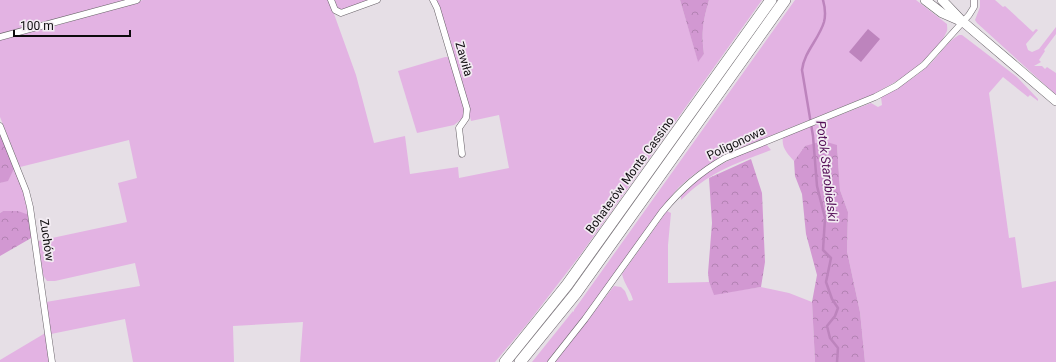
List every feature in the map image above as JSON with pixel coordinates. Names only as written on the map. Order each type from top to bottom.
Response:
[{"type":"highway","name":"Bohaterów Monte Cassino","points":[[506,362],[567,285],[771,0]]},
{"type":"highway","name":"Bohaterów Monte Cassino","points":[[520,362],[576,293],[785,0]]},
{"type":"street","points":[[0,38],[137,0]]},
{"type":"street","points":[[331,0],[335,10],[341,13],[377,0]]},
{"type":"street","name":"Zawiła","points":[[433,0],[437,8],[468,109],[466,118],[458,128],[462,154]]},
{"type":"street","points":[[926,0],[942,13],[962,21]]},
{"type":"street","points":[[942,0],[962,21],[1056,101]]},
{"type":"street","name":"Poligonowa","points":[[552,362],[662,212],[674,197],[690,182],[706,169],[725,158],[875,97],[905,80],[932,56],[973,9],[974,0]]},
{"type":"street","name":"Zuchów","points":[[0,126],[26,191],[30,206],[52,362]]},
{"type":"shaded area","points":[[0,0],[130,0],[0,35]]},
{"type":"shaded area","points":[[143,0],[329,0],[356,75],[374,143],[405,136],[410,174],[458,167],[459,178],[509,168],[499,115],[471,121],[436,0],[680,0],[698,61],[704,54],[703,27],[709,0],[762,0],[581,254],[528,323],[495,362],[300,362],[303,322],[233,326],[234,362],[133,362],[125,319],[51,334],[46,302],[140,286],[135,263],[55,281],[47,281],[43,275],[38,241],[127,222],[118,183],[137,178],[129,140],[20,167],[0,117],[0,40],[48,28]]},
{"type":"shaded area","points":[[333,0],[370,0],[342,10],[336,7]]},
{"type":"shaded area","points":[[795,0],[916,0],[947,24],[947,31],[939,45],[904,77],[874,94],[723,155],[693,175],[679,187],[659,211],[582,319],[547,362],[532,362],[573,311],[574,312]]},
{"type":"shaded area","points":[[980,0],[995,0],[1003,7],[1005,6],[1033,32],[1036,29],[1038,30],[1026,44],[1028,50],[1032,52],[1039,49],[1056,27],[1056,34],[1044,50],[1045,51],[1039,60],[1041,62],[1034,66],[1042,66],[1045,69],[1047,67],[1056,73],[1056,95],[977,23],[975,20],[980,7]]},
{"type":"shaded area","points":[[868,29],[880,39],[861,62],[849,52]]},
{"type":"shaded area","points":[[959,35],[962,35],[1017,77],[1038,99],[1038,101],[1030,95],[1028,97],[1003,77],[989,93],[1009,238],[1015,237],[1022,288],[1056,281],[1056,362],[865,362],[860,312],[847,251],[848,212],[840,190],[837,145],[805,146],[794,161],[783,144],[783,137],[871,103],[878,107],[882,105],[881,97],[901,86],[919,73]]},
{"type":"shaded area","points":[[445,57],[450,57],[465,110],[464,117],[454,125],[417,133],[398,71]]},
{"type":"shaded area","points":[[766,144],[771,150],[712,176],[691,190],[681,200],[681,195],[691,186],[720,165]]},
{"type":"shaded area","points":[[15,167],[25,193],[25,201],[29,215],[3,211],[0,213],[0,183],[8,180]]},
{"type":"shaded area","points":[[667,211],[671,213],[668,245],[668,283],[709,282],[714,294],[761,287],[789,293],[812,302],[815,362],[555,362],[614,286],[621,287],[625,291],[629,301],[633,300],[622,274]]},
{"type":"shaded area","points":[[47,332],[50,362],[0,362],[0,360]]},
{"type":"green space","points":[[680,0],[709,0],[703,27],[704,54],[698,62]]},
{"type":"green space","points":[[0,130],[15,167],[8,181],[0,183]]},
{"type":"green space","points":[[823,141],[837,145],[840,190],[848,212],[847,251],[860,312],[865,362],[815,362],[812,302],[817,275],[806,234],[802,194],[795,176],[794,161],[805,146]]},
{"type":"green space","points":[[751,159],[762,193],[765,262],[761,287],[714,295],[709,282],[708,273],[712,223],[709,178]]},
{"type":"green space","points":[[3,211],[18,211],[29,215],[33,237],[0,256],[0,213]]},
{"type":"waterway","name":"Potok Starobielski","points":[[823,0],[825,11],[824,22],[803,63],[802,70],[813,136],[817,186],[825,218],[823,250],[831,258],[826,282],[832,299],[838,308],[835,316],[827,326],[830,338],[838,348],[837,362]]}]
